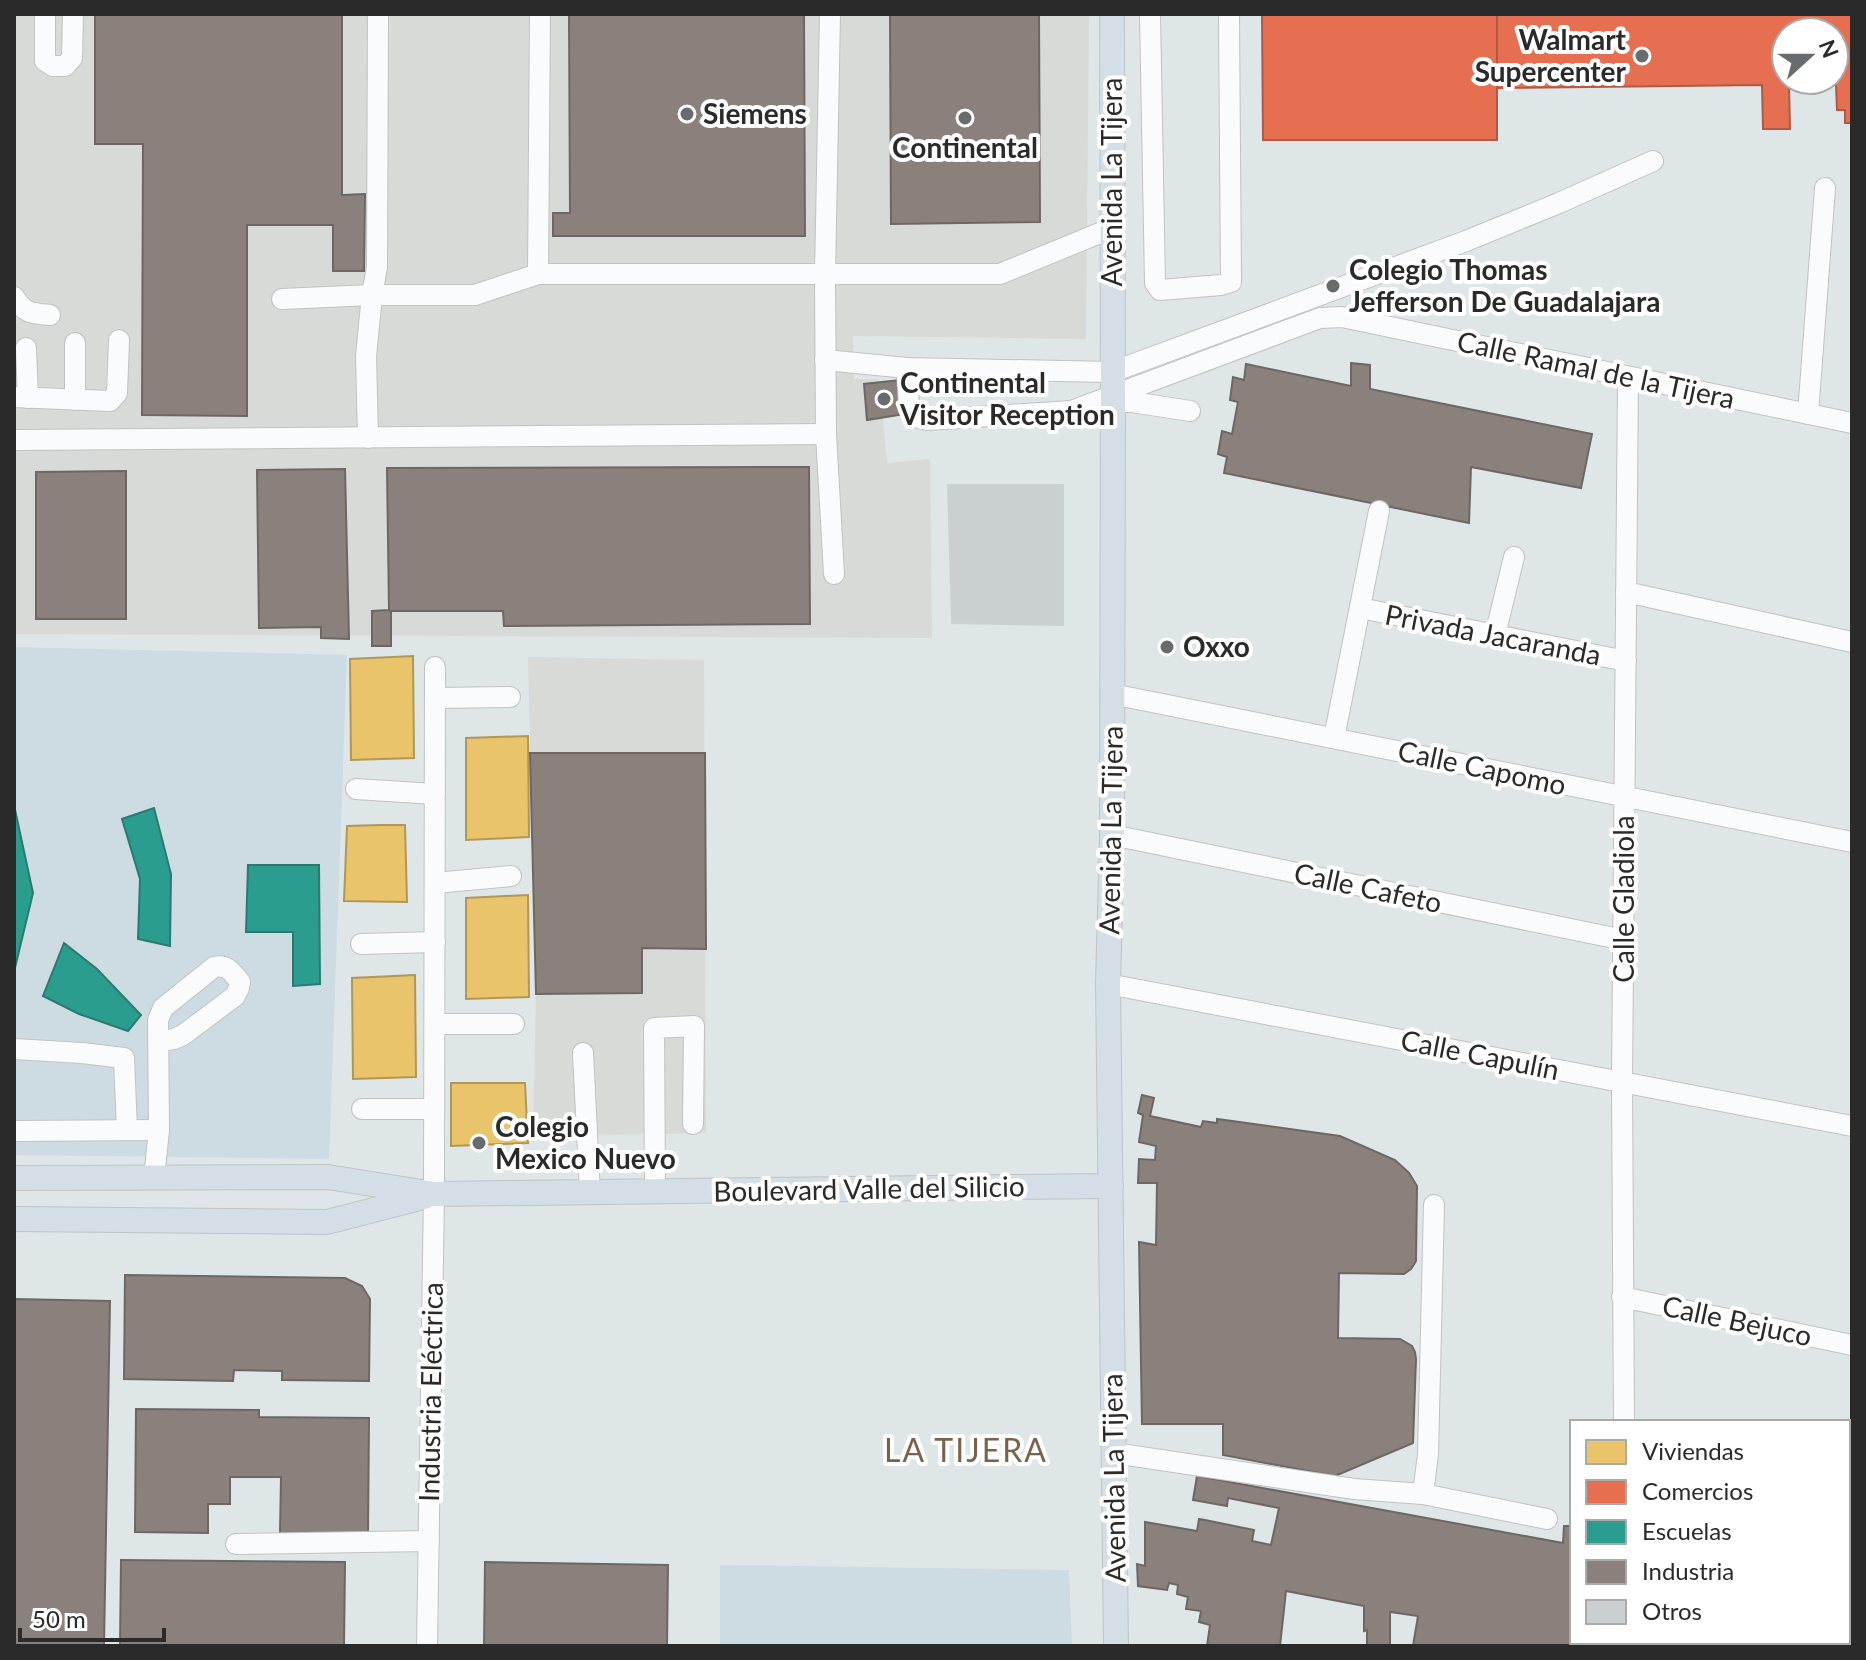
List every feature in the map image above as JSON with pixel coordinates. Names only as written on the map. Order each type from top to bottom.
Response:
[{"type":"main road","name":"Avenida La Tijera","points":[[1112,14],[1112,835],[1108,984],[1116,1646]]},
{"type":"main road","name":"Boulevard Valle del Silicio","points":[[14,1178],[328,1177],[434,1194],[1111,1186]]},
{"type":"main road","name":"Boulevard Valle del Silicio","points":[[14,1219],[327,1222],[434,1194]]},
{"type":"street","points":[[45,14],[45,61],[53,66],[65,66],[72,58],[73,14]]},
{"type":"street","points":[[368,438],[366,356],[377,267],[378,14]]},
{"type":"street","points":[[538,274],[540,14]]},
{"type":"street","points":[[830,14],[825,360],[834,574]]},
{"type":"street","points":[[1150,14],[1155,283],[1160,290],[1231,282],[1229,14]]},
{"type":"street","points":[[907,368],[909,408],[915,417],[928,420],[1071,411],[1113,390],[1653,161]]},
{"type":"street","points":[[1808,414],[1825,188]]},
{"type":"street","points":[[282,299],[475,295],[538,274],[1000,274],[1112,228]]},
{"type":"street","points":[[14,297],[29,313],[50,315]]},
{"type":"street","name":"Calle Ramal de la Tijera","points":[[1113,390],[1320,318],[1342,317],[1852,423]]},
{"type":"street","points":[[26,348],[21,398],[110,401],[117,393],[119,340]]},
{"type":"street","points":[[75,343],[75,400]]},
{"type":"street","points":[[825,360],[1113,390],[1132,402],[1190,411]]},
{"type":"street","name":"Calle Gladiola","points":[[1624,1420],[1622,1082],[1628,377]]},
{"type":"street","points":[[14,440],[826,434]]},
{"type":"street","points":[[1334,738],[1379,511]]},
{"type":"street","points":[[1495,635],[1514,557]]},
{"type":"street","points":[[1626,592],[1852,642]]},
{"type":"street","name":"Privada Jacaranda","points":[[1360,608],[1626,661]]},
{"type":"street","name":"Industria Eléctrica","points":[[427,1646],[434,1194],[435,667]]},
{"type":"street","name":"Calle Capomo","points":[[1112,694],[1852,842]]},
{"type":"street","points":[[435,698],[510,697]]},
{"type":"street","points":[[356,789],[435,794]]},
{"type":"street","name":"Calle Cafeto","points":[[1112,835],[1624,940]]},
{"type":"street","points":[[435,883],[511,876]]},
{"type":"street","points":[[361,944],[435,942]]},
{"type":"street","name":"Calle Capulín","points":[[1108,984],[1852,1126]]},
{"type":"street","points":[[435,1024],[514,1024]]},
{"type":"street","points":[[655,1192],[654,1028],[694,1026],[693,1124]]},
{"type":"street","points":[[14,1049],[124,1058],[158,1050],[159,1130],[154,1178]]},
{"type":"street","points":[[583,1053],[590,1193]]},
{"type":"street","points":[[124,1058],[127,1130]]},
{"type":"street","points":[[362,1109],[434,1109]]},
{"type":"street","points":[[14,1131],[159,1130]]},
{"type":"street","points":[[1423,1494],[1428,1454],[1434,1205]]},
{"type":"street","name":"Calle Bejuco","points":[[1622,1297],[1852,1345]]},
{"type":"street","points":[[1114,1453],[1354,1489],[1423,1494],[1547,1519]]},
{"type":"street","points":[[236,1544],[429,1541]]},
{"type":"shaded area","points":[[14,14],[1089,14],[1086,339],[853,336],[854,379],[879,379],[887,463],[930,459],[932,638],[14,634]]},
{"type":"shaded area","points":[[14,647],[347,655],[329,1159],[14,1155]]},
{"type":"shaded area","points":[[528,657],[704,660],[706,1133],[533,1136],[536,994]]},
{"type":"shaded area","points":[[720,1565],[1069,1570],[1072,1646],[720,1646]]},
{"type":"building: Viviendas","points":[[413,656],[414,758],[351,760],[350,659]]},
{"type":"building: Viviendas","points":[[528,736],[529,837],[466,840],[466,738]]},
{"type":"building: Viviendas","points":[[405,825],[407,902],[344,901],[347,826]]},
{"type":"building: Viviendas","points":[[528,895],[529,997],[466,999],[466,898]]},
{"type":"building: Viviendas","points":[[415,975],[416,1077],[353,1079],[352,978]]},
{"type":"building: Viviendas","points":[[451,1083],[525,1083],[528,1143],[451,1146]]},
{"type":"building: Comercios","points":[[1262,14],[1497,14],[1497,140],[1263,140]]},
{"type":"building: Comercios","name":"Walmart Supercenter","points":[[1497,14],[1852,14],[1852,123],[1845,123],[1845,110],[1837,110],[1836,96],[1850,96],[1850,16],[1770,16],[1770,96],[1789,96],[1790,129],[1763,129],[1762,85],[1497,88]]},
{"type":"building: Escuelas","points":[[14,805],[33,893],[14,972]]},
{"type":"building: Escuelas","points":[[154,808],[171,874],[170,946],[138,939],[140,879],[122,819]]},
{"type":"building: Escuelas","points":[[248,865],[319,865],[320,984],[293,986],[293,932],[246,932]]},
{"type":"building: Escuelas","points":[[64,943],[97,969],[141,1015],[128,1031],[79,1014],[43,996]]},
{"type":"building: Industria","points":[[95,14],[342,14],[342,195],[365,194],[364,271],[333,271],[333,225],[247,225],[247,416],[142,415],[143,144],[95,144]]},
{"type":"building: Industria","name":"Siemens","points":[[569,14],[804,14],[805,236],[553,236],[553,213],[570,213]]},
{"type":"building: Industria","name":"Continental","points":[[890,14],[1039,14],[1040,222],[891,224]]},
{"type":"building: Industria","points":[[1351,363],[1370,365],[1370,389],[1592,434],[1581,488],[1471,467],[1469,523],[1224,473],[1227,457],[1218,454],[1222,431],[1232,434],[1238,402],[1230,400],[1233,377],[1244,380],[1246,364],[1351,386]]},
{"type":"building: Industria","name":"Continental Visitor Reception","points":[[900,380],[905,414],[867,420],[864,384]]},
{"type":"building: Industria","points":[[809,467],[810,624],[504,626],[503,611],[391,611],[391,646],[372,646],[372,611],[389,610],[387,468]]},
{"type":"building: Industria","points":[[345,469],[349,639],[321,638],[321,627],[259,628],[257,470]]},
{"type":"building: Industria","points":[[126,471],[126,619],[36,619],[36,472]]},
{"type":"building: Industria","points":[[530,753],[705,753],[706,949],[642,948],[642,993],[536,994]]},
{"type":"building: Industria","points":[[1142,1095],[1154,1098],[1150,1116],[1201,1127],[1203,1121],[1217,1123],[1217,1119],[1340,1136],[1395,1160],[1409,1173],[1417,1186],[1416,1261],[1404,1274],[1339,1273],[1338,1338],[1400,1339],[1412,1346],[1416,1359],[1413,1443],[1335,1476],[1223,1455],[1223,1424],[1142,1424],[1139,1242],[1156,1245],[1157,1183],[1138,1183],[1139,1159],[1155,1160],[1156,1146],[1139,1142],[1143,1115],[1138,1113]]},
{"type":"building: Industria","points":[[125,1275],[345,1278],[362,1286],[370,1299],[369,1381],[282,1380],[282,1371],[234,1370],[233,1381],[124,1379]]},
{"type":"building: Industria","points":[[14,1299],[110,1301],[104,1646],[14,1646]]},
{"type":"building: Industria","points":[[136,1409],[259,1410],[259,1417],[369,1418],[368,1534],[280,1534],[281,1477],[230,1477],[230,1504],[208,1504],[208,1533],[135,1532]]},
{"type":"building: Industria","points":[[1197,1476],[1563,1543],[1564,1526],[1570,1526],[1570,1644],[1597,1646],[1413,1646],[1418,1616],[1390,1612],[1390,1646],[1367,1646],[1364,1606],[1286,1591],[1280,1646],[1207,1646],[1210,1625],[1199,1622],[1201,1611],[1186,1609],[1188,1597],[1177,1594],[1178,1585],[1169,1583],[1167,1590],[1138,1586],[1137,1564],[1145,1566],[1145,1522],[1197,1531],[1199,1519],[1205,1520],[1254,1530],[1252,1541],[1271,1545],[1279,1508],[1228,1498],[1227,1506],[1193,1500]]},
{"type":"building: Industria","points":[[121,1560],[345,1562],[344,1646],[120,1646]]},
{"type":"building: Industria","points":[[485,1562],[668,1565],[667,1646],[484,1646]]},
{"type":"building: Otros","points":[[948,485],[1063,485],[1063,625],[952,623]]},
{"type":"place","name":"Walmart Supercenter","points":[[1642,56]]},
{"type":"place","name":"Siemens","points":[[687,114]]},
{"type":"place","name":"Continental","points":[[965,118]]},
{"type":"place","name":"Colegio Thomas Jefferson De Guadalajara","points":[[1333,286]]},
{"type":"place","name":"Continental Visitor Reception","points":[[884,399]]},
{"type":"place","name":"Oxxo","points":[[1167,647]]},
{"type":"place","name":"Colegio Mexico Nuevo","points":[[479,1143]]},
{"type":"district","name":"LA TIJERA","points":[[966,1451]]}]
